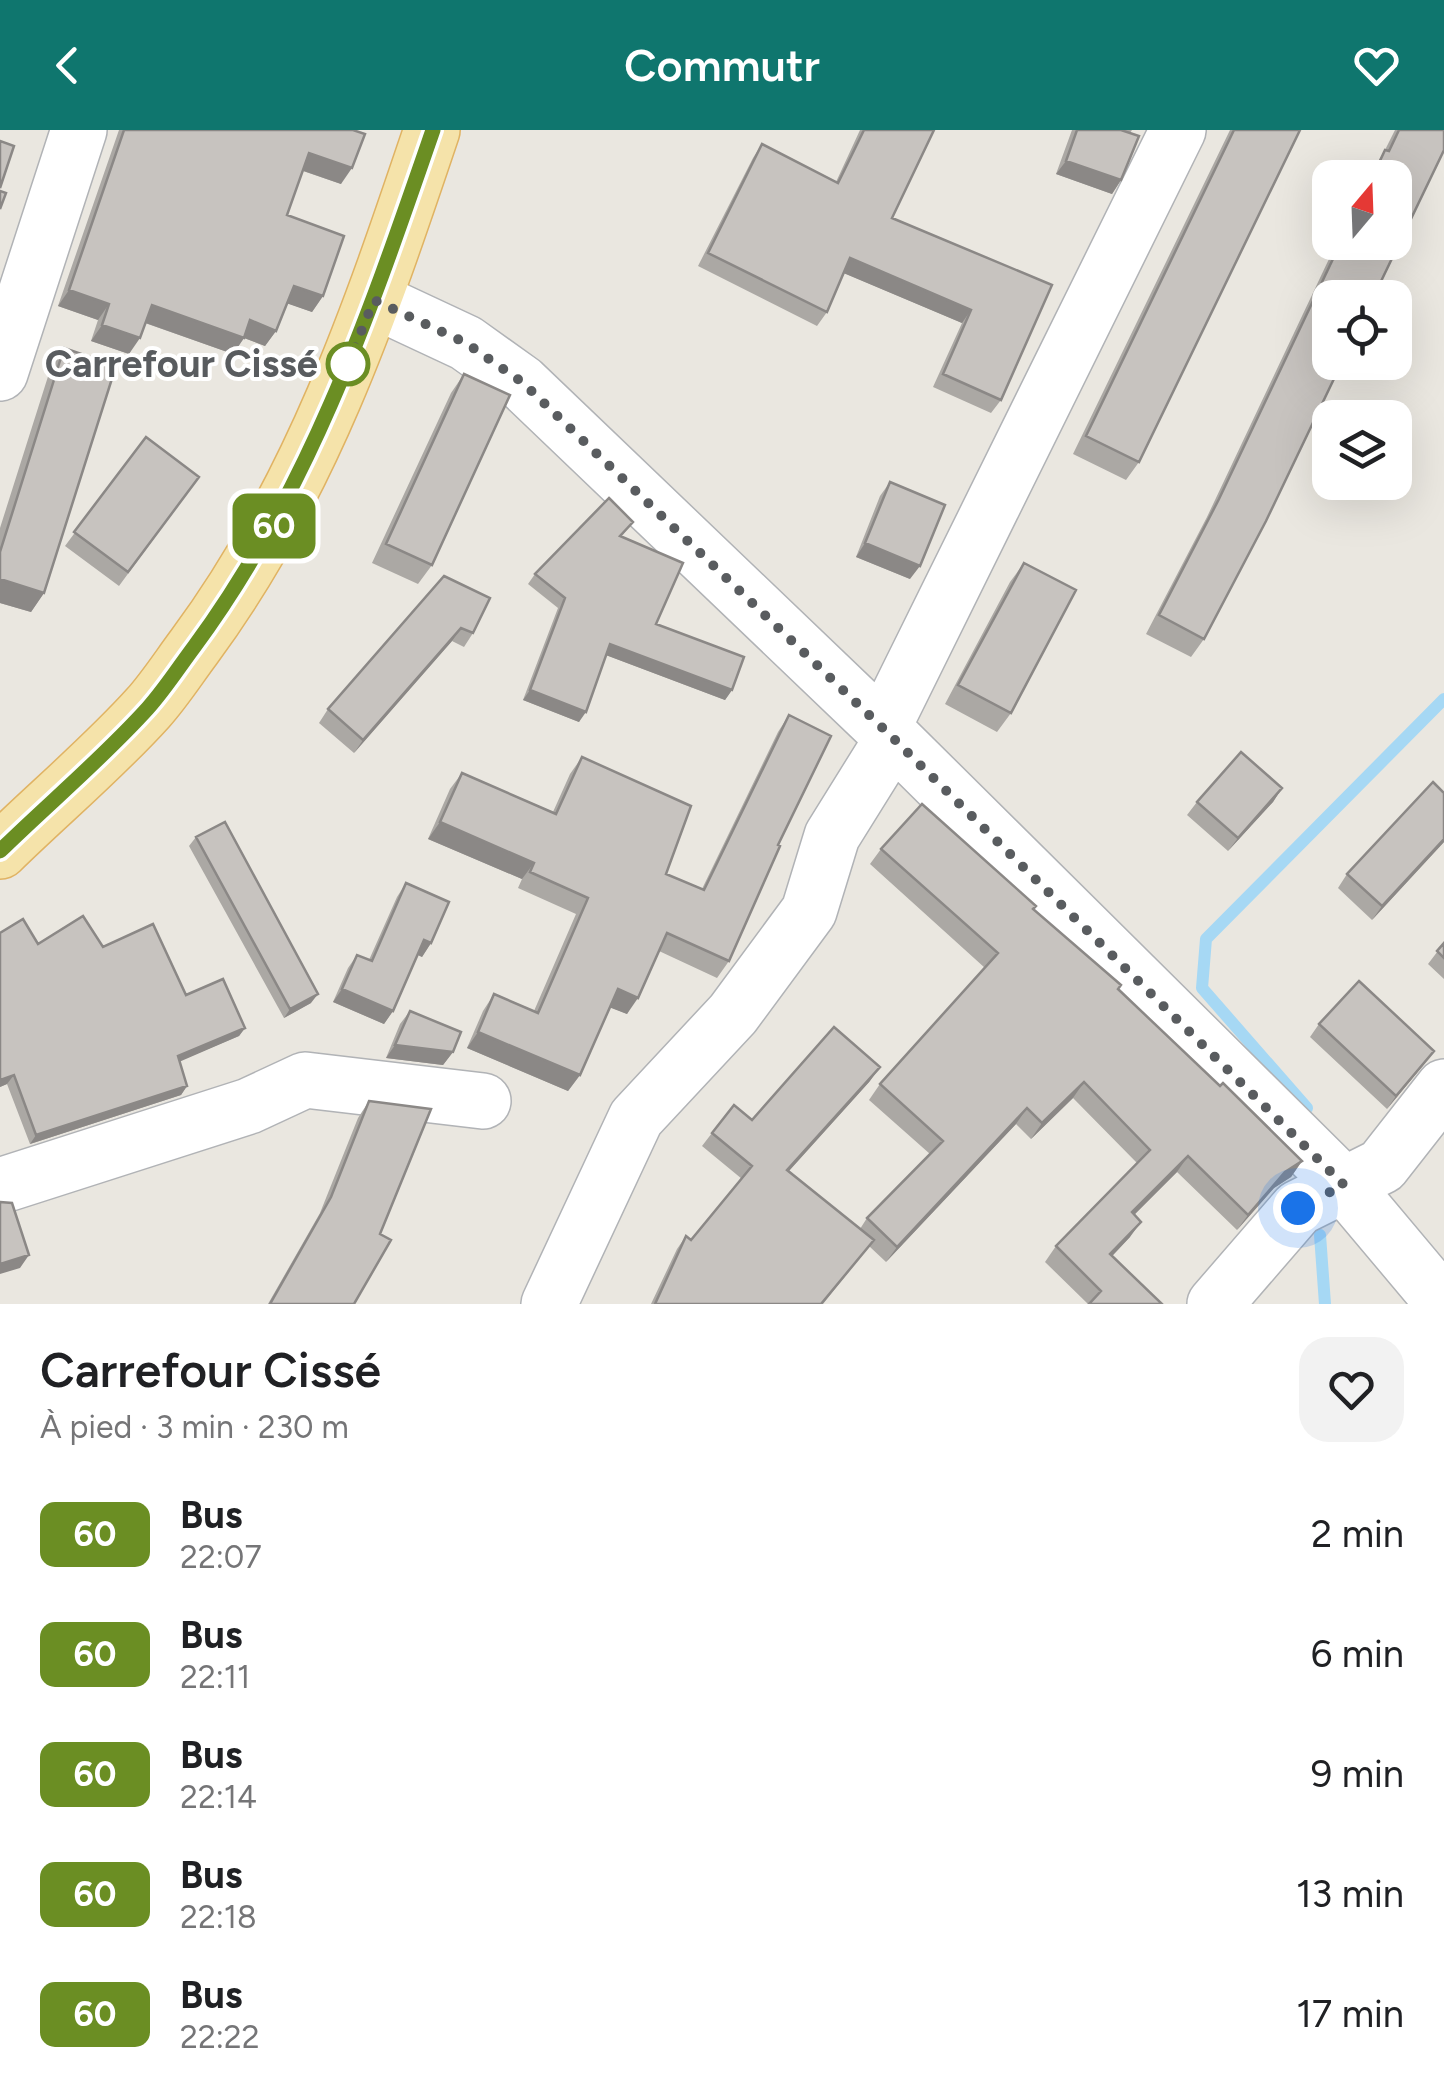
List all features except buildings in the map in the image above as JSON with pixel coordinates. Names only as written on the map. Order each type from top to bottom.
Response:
[{"type":"main road","points":[[0,851],[149,707],[220,612],[276,522],[326,418],[374,300],[432,130]]},
{"type":"street","points":[[0,374],[13,296],[79,130]]},
{"type":"street","points":[[550,1304],[636,1118],[733,1014],[809,910],[832,836],[888,734],[1178,130]]},
{"type":"street","points":[[374,300],[466,343],[522,382],[888,734],[1344,1185],[1444,1304]]},
{"type":"street","points":[[0,1186],[249,1106],[305,1080],[483,1101]]},
{"type":"street","points":[[1215,1304],[1298,1208],[1382,1166],[1444,1087]]},
{"type":"waterway","points":[[1307,1108],[1202,988],[1206,939],[1444,699]]},
{"type":"waterway","points":[[1320,1235],[1325,1304]]},
{"type":"bus line","name":"60","points":[[0,851],[149,707],[220,612],[276,522],[326,418],[374,300],[433,130]]},
{"type":"place","name":"Carrefour Cissé","points":[[348,364]]},
{"type":"route","points":[[348,364],[374,300],[466,343],[522,382],[893,738],[1344,1185],[1298,1208]]}]
